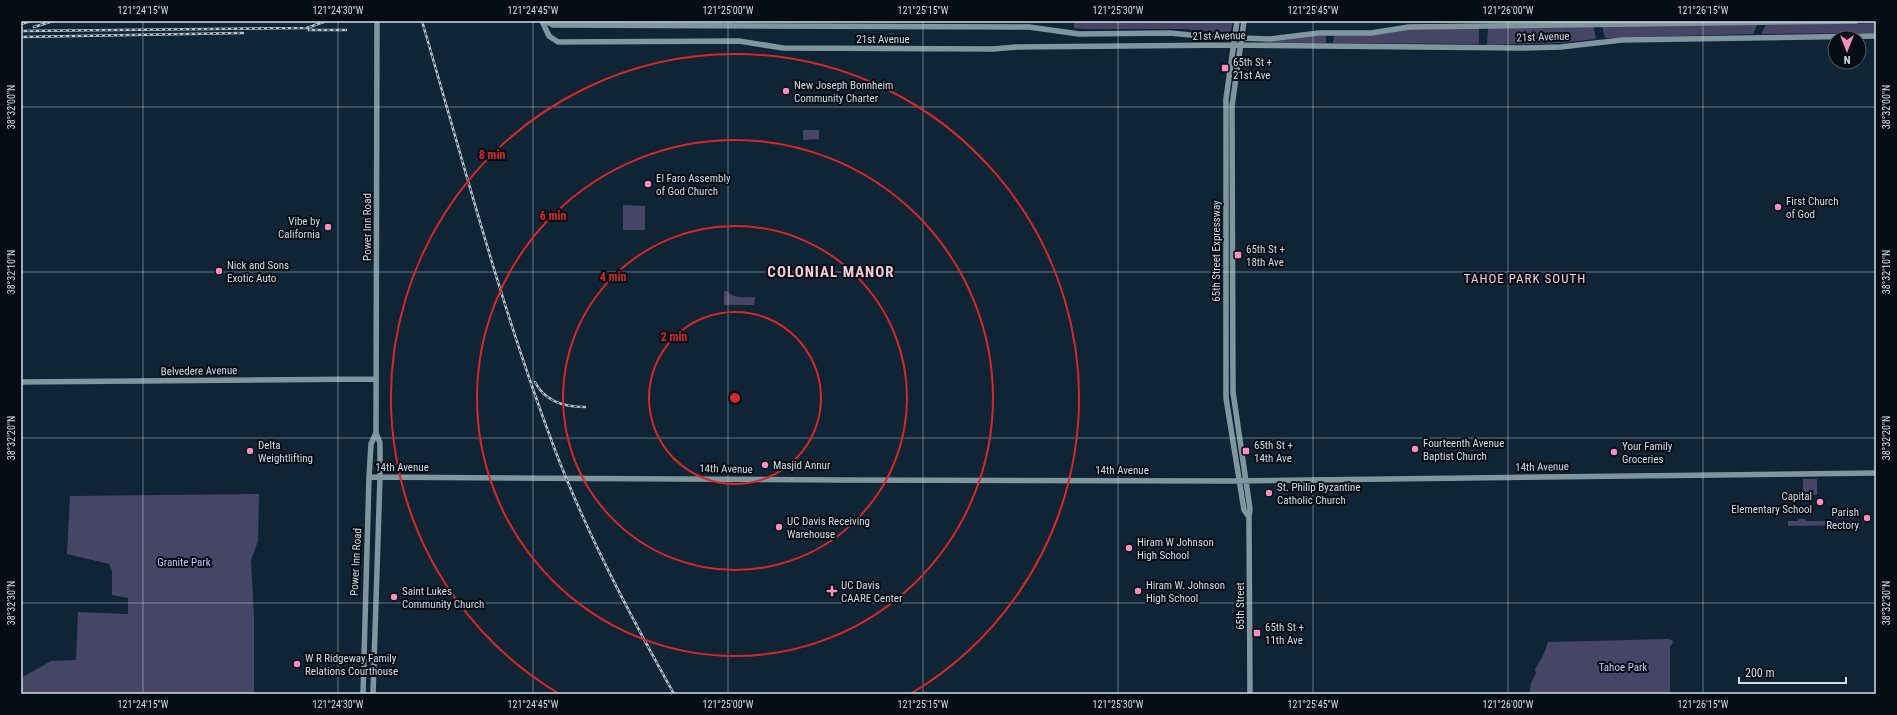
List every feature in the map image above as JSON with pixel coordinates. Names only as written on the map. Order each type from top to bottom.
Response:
[{"type":"street","name":"Power Inn Road","points":[[373,694],[380,477],[380,443],[376,433],[377,21]]},
{"type":"street","name":"21st Avenue","points":[[544,21],[553,25],[1029,27],[1079,34],[1170,33],[1270,39],[1319,33],[1371,33],[1423,27],[1856,21]]},
{"type":"street","points":[[544,21],[551,39]]},
{"type":"street","name":"65th Street Expressway","points":[[1237,21],[1226,99],[1226,398],[1243,480]]},
{"type":"street","name":"65th Street Expressway","points":[[1243,480],[1233,392],[1232,106],[1244,21]]},
{"type":"street","points":[[551,39],[552,30],[562,25]]},
{"type":"street","name":"21st Avenue","points":[[551,39],[562,42],[739,41],[783,48],[993,49],[1016,47],[1233,45],[1528,48],[1561,47],[1622,40],[1876,36]]},
{"type":"street","name":"Belvedere Avenue","points":[[21,382],[376,379]]},
{"type":"street","name":"Power Inn Road","points":[[363,694],[368,477],[371,444],[376,433]]},
{"type":"street","name":"14th Avenue","points":[[368,477],[830,480],[1243,480],[1876,473]]},
{"type":"street","name":"65th Street","points":[[1243,480],[1250,509],[1248,517],[1250,694]]},
{"type":"green space","points":[[1074,21],[1233,21],[1231,31],[1228,33],[1184,29],[1085,29],[1074,28]]},
{"type":"green space","points":[[1876,23],[1876,33],[1867,33],[1867,30],[1827,30],[1827,33],[1761,34],[1766,25]]},
{"type":"green space","points":[[1757,25],[1753,34],[1605,38],[1602,26]]},
{"type":"green space","points":[[1479,27],[1479,44],[1333,43],[1334,35],[1371,35],[1409,29]]},
{"type":"green space","points":[[1594,27],[1596,39],[1561,43],[1487,45],[1488,28]]},
{"type":"green space","points":[[1326,35],[1326,43],[1259,43]]},
{"type":"green space","points":[[803,130],[819,130],[819,139],[803,140]]},
{"type":"green space","points":[[623,205],[645,206],[645,230],[623,230]]},
{"type":"green space","points":[[724,291],[736,296],[755,297],[754,305],[724,305]]},
{"type":"green space","points":[[1803,479],[1817,479],[1817,495],[1803,495]]},
{"type":"green space","name":"Granite Park","points":[[259,494],[258,541],[251,560],[254,617],[254,694],[21,694],[21,678],[51,661],[76,660],[78,612],[128,614],[128,598],[112,595],[112,571],[109,564],[67,554],[70,496]]},
{"type":"green space","points":[[1798,519],[1805,519],[1806,521],[1851,521],[1851,525],[1788,526],[1788,521],[1798,521]]},
{"type":"green space","name":"Tahoe Park","points":[[1672,640],[1673,643],[1670,646],[1670,694],[1529,694],[1531,683],[1536,673],[1535,669],[1543,656],[1548,642]]},
{"type":"railway","points":[[21,24],[31,21]]},
{"type":"railway","points":[[34,27],[53,21]]},
{"type":"railway","points":[[21,31],[307,28],[326,21]]},
{"type":"railway","points":[[422,21],[501,291],[555,450],[567,481],[610,574],[674,694]]},
{"type":"railway","points":[[309,30],[346,30]]},
{"type":"railway","points":[[21,37],[243,33]]},
{"type":"railway","points":[[535,382],[539,389],[550,399],[570,406],[585,407]]},
{"type":"place","name":"65th St + 21st Ave","points":[[1225,68]]},
{"type":"place","name":"New Joseph Bonnheim Community Charter","points":[[786,91]]},
{"type":"place","name":"El Faro Assembly of God Church","points":[[648,184]]},
{"type":"place","name":"First Church of God","points":[[1778,207]]},
{"type":"place","name":"Vibe by California","points":[[328,227]]},
{"type":"place","name":"65th St + 18th Ave","points":[[1238,255]]},
{"type":"place","name":"Nick and Sons Exotic Auto","points":[[219,271]]},
{"type":"place","name":"Fourteenth Avenue Baptist Church","points":[[1415,449]]},
{"type":"place","name":"Delta Weightlifting","points":[[250,451]]},
{"type":"place","name":"65th St + 14th Ave","points":[[1246,451]]},
{"type":"place","name":"Your Family Groceries","points":[[1614,452]]},
{"type":"place","name":"Masjid Annur","points":[[765,465]]},
{"type":"place","name":"St. Philip Byzantine Catholic Church","points":[[1269,493]]},
{"type":"place","name":"Capital Elementary School","points":[[1820,502]]},
{"type":"place","name":"Parish Rectory","points":[[1867,518]]},
{"type":"place","name":"UC Davis Receiving Warehouse","points":[[779,527]]},
{"type":"place","name":"Hiram W Johnson High School","points":[[1129,548]]},
{"type":"place","name":"UC Davis CAARE Center","points":[[832,591]]},
{"type":"place","name":"Hiram W. Johnson High School","points":[[1138,591]]},
{"type":"place","name":"Saint Lukes Community Church","points":[[394,597]]},
{"type":"place","name":"65th St + 11th Ave","points":[[1257,633]]},
{"type":"place","name":"W R Ridgeway Family Relations Courthouse","points":[[297,664]]},
{"type":"district","name":"COLONIAL MANOR","points":[[831,272]]},
{"type":"district","name":"TAHOE PARK SOUTH","points":[[1525,278]]}]
